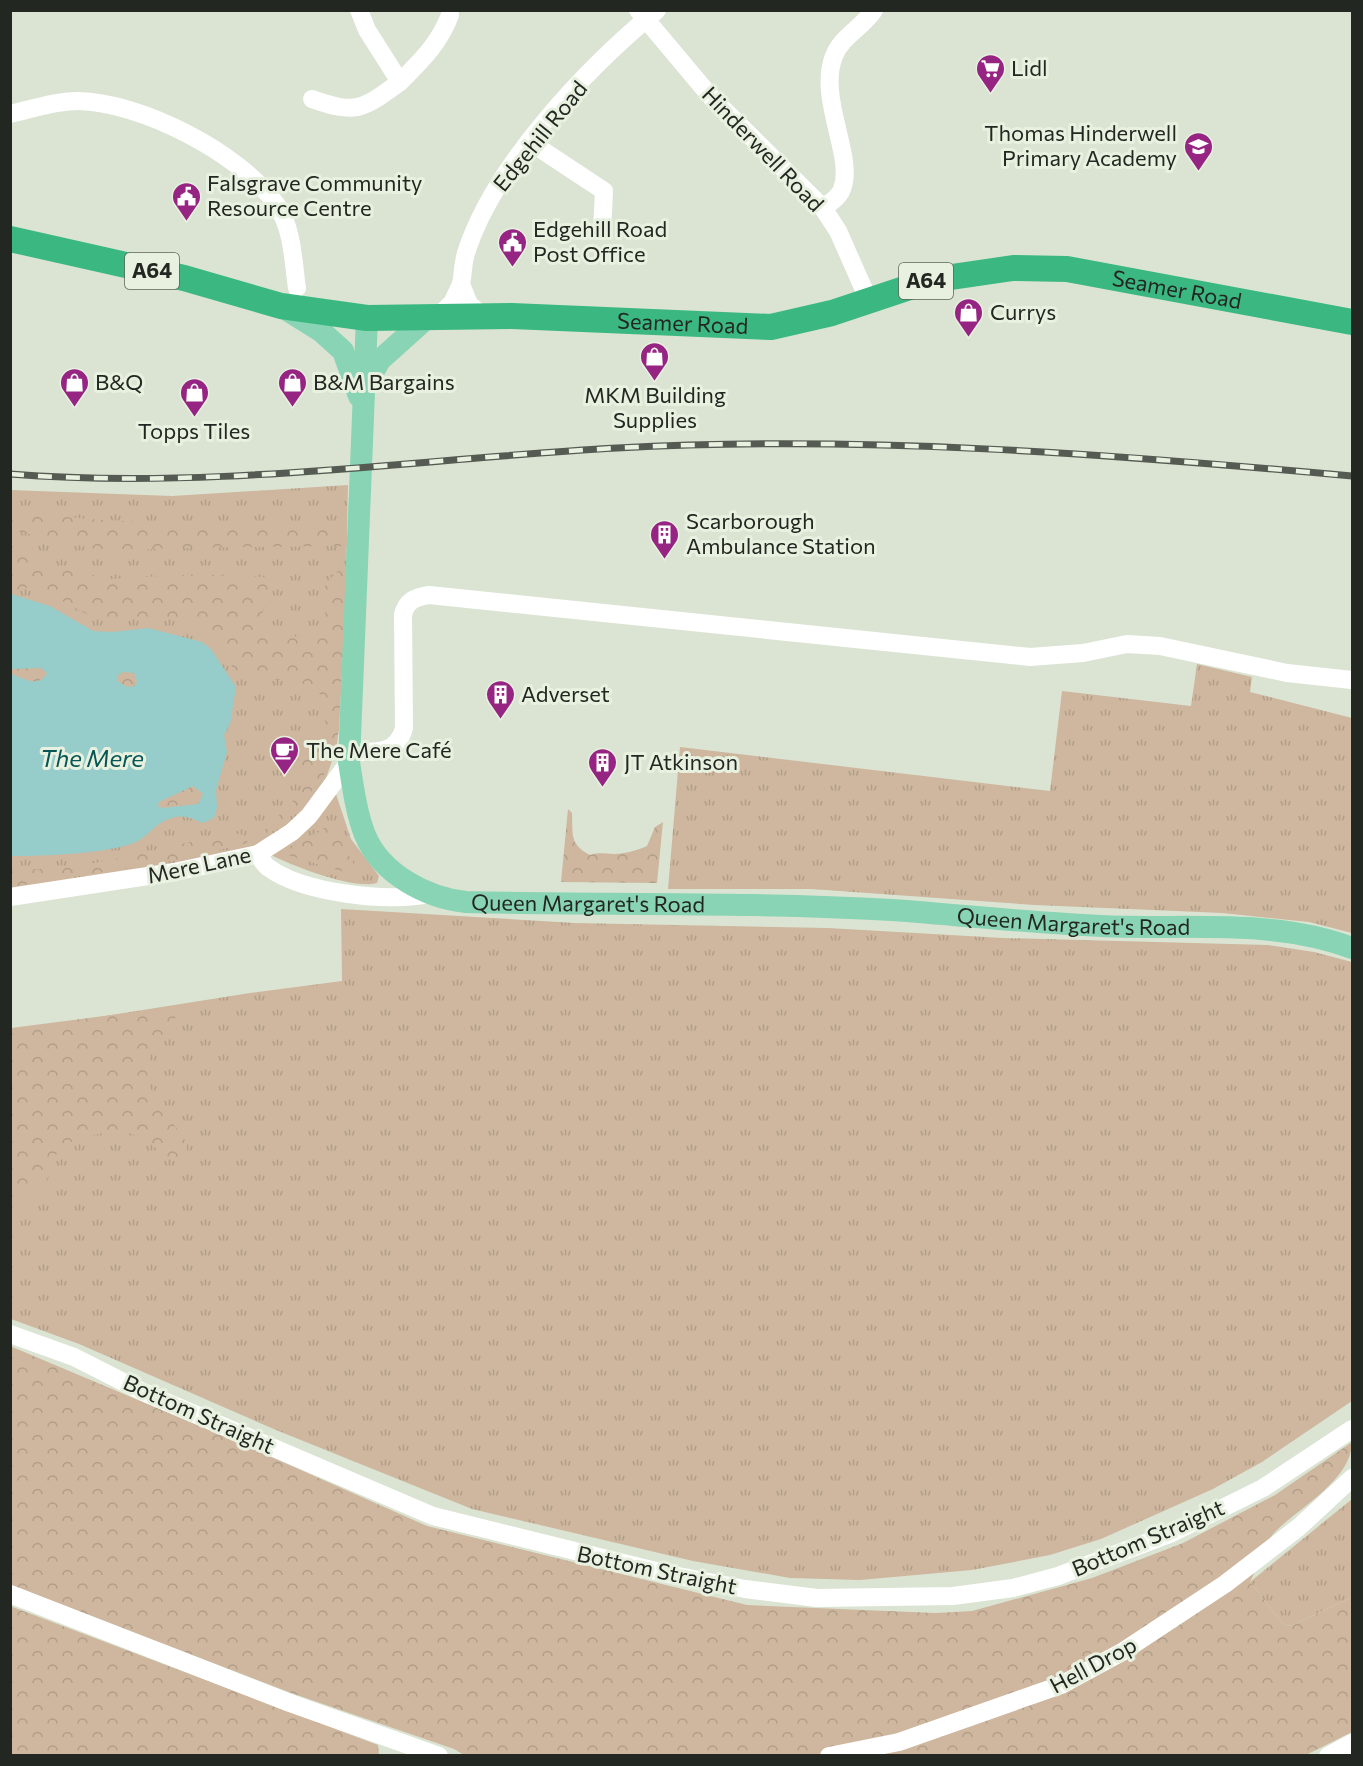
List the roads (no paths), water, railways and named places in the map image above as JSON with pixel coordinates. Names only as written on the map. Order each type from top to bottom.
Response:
[{"type":"highway","name":"Seamer Road","points":[[10,239],[184,278],[288,297],[367,318],[483,316],[754,328],[795,322],[931,280],[1013,268],[1067,269],[1353,322]]},
{"type":"main road","points":[[288,297],[343,351],[364,398]]},
{"type":"main road","points":[[364,398],[380,360],[433,316]]},
{"type":"main road","name":"Queen Margaret's Road","points":[[367,318],[350,757],[355,806],[366,838],[381,859],[405,880],[445,900],[466,902],[891,910],[1102,927],[1202,927],[1276,931],[1311,935],[1353,948]]},
{"type":"street","points":[[359,10],[367,30],[400,82]]},
{"type":"street","points":[[822,208],[840,195],[844,180],[832,110],[830,69],[834,54],[874,10]]},
{"type":"street","name":"Hinderwell Road","points":[[647,14],[711,97],[822,208],[838,231],[869,301]]},
{"type":"street","name":"Edgehill Road","points":[[433,316],[452,303],[461,284],[466,254],[491,197],[561,103],[647,14]]},
{"type":"street","points":[[312,99],[336,108],[355,109],[370,104],[400,82],[428,54],[441,37],[450,15]]},
{"type":"street","points":[[10,114],[56,103],[78,101],[103,104],[165,122],[226,159],[253,178],[277,206],[294,250],[288,297]]},
{"type":"street","points":[[530,142],[604,191],[602,231]]},
{"type":"street","points":[[461,284],[469,304],[483,316]]},
{"type":"street","points":[[350,757],[383,752],[394,748],[401,740],[404,728],[404,608],[411,600],[429,595],[1030,657],[1083,653],[1127,644],[1160,646],[1287,673],[1353,680]]},
{"type":"street","name":"Mere Lane","points":[[10,897],[174,872],[258,854],[292,832],[309,816],[350,757]]},
{"type":"street","points":[[258,854],[273,871],[306,885],[408,899],[429,894]]},
{"type":"street","name":"Bottom Straight","points":[[10,1334],[74,1357],[143,1392],[433,1516],[635,1567],[779,1595],[817,1598],[953,1596],[1013,1588],[1058,1576],[1172,1533],[1263,1488],[1353,1430]]},
{"type":"street","name":"Hell Drop","points":[[829,1755],[899,1742],[1061,1685],[1122,1652],[1225,1584],[1299,1527],[1353,1478]]},
{"type":"street","points":[[10,1594],[290,1703],[439,1755]]},
{"type":"street","points":[[1328,1755],[1353,1743]]},
{"type":"water","name":"The Mere","points":[[11,594],[50,606],[93,631],[112,632],[148,628],[202,642],[211,649],[236,687],[230,724],[224,735],[227,752],[216,790],[217,808],[214,818],[203,823],[184,817],[172,818],[162,822],[138,841],[111,849],[11,856],[11,674],[35,681],[43,678],[47,673],[41,668],[11,669]],"holes":[[[123,672],[134,673],[137,681],[135,686],[127,687],[117,681],[117,676]],[[193,786],[203,794],[198,804],[162,808],[158,806],[159,802]]]},
{"type":"railway","points":[[10,474],[86,478],[238,476],[617,448],[801,444],[893,445],[1077,454],[1352,476]]},
{"type":"place","name":"Lidl","points":[[990,94]]},
{"type":"place","name":"Thomas Hinderwell Primary Academy","points":[[1198,172]]},
{"type":"place","name":"Falsgrave Community Resource Centre","points":[[186,222]]},
{"type":"place","name":"Edgehill Road Post Office","points":[[512,268]]},
{"type":"place","name":"Currys","points":[[969,338]]},
{"type":"place","name":"MKM Building Supplies","points":[[655,382]]},
{"type":"place","name":"B&Q","points":[[74,408]]},
{"type":"place","name":"B&M Bargains","points":[[292,408]]},
{"type":"place","name":"Topps Tiles","points":[[194,418]]},
{"type":"place","name":"Scarborough Ambulance Station","points":[[665,560]]},
{"type":"place","name":"Adverset","points":[[500,720]]},
{"type":"place","name":"The Mere Café","points":[[285,776]]},
{"type":"place","name":"JT Atkinson","points":[[603,788]]}]
